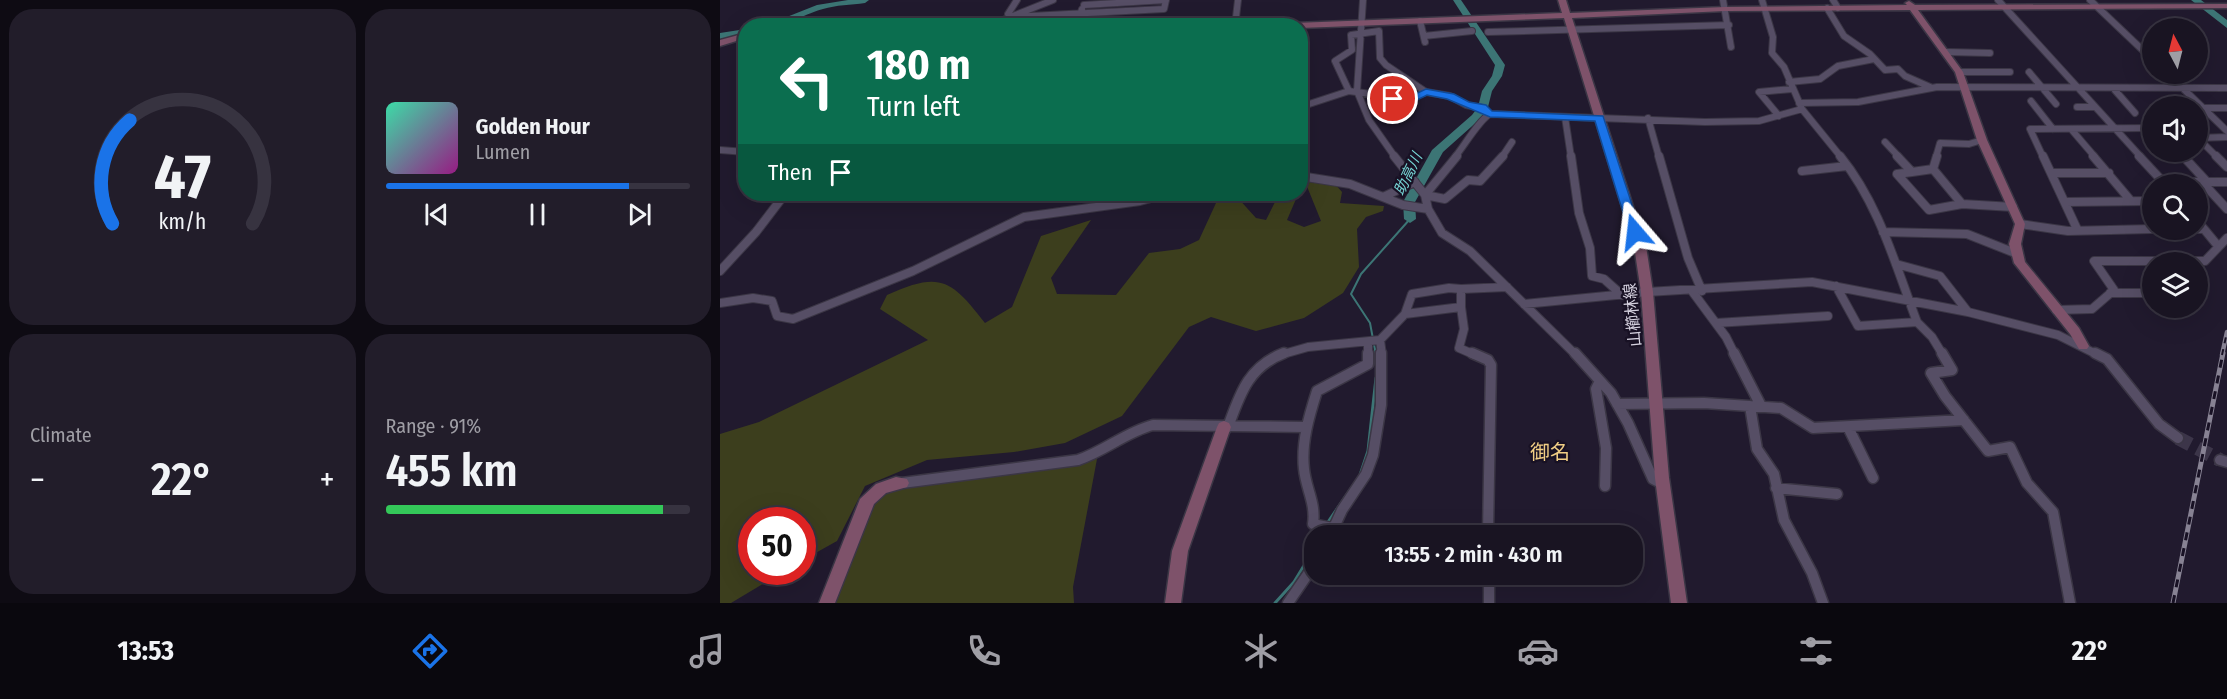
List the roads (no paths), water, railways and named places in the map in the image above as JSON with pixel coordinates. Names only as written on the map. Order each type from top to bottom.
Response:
[{"type":"street","points":[[1010,17],[1008,14],[1017,0]]},
{"type":"street","points":[[1010,17],[1051,0]]},
{"type":"street","points":[[1010,17],[1081,13],[1164,9],[1166,0],[1085,2],[1081,13],[1079,18]]},
{"type":"street","points":[[1236,18],[1238,0]]},
{"type":"street","points":[[1353,91],[1363,0]]},
{"type":"street","name":"山櫛林線","points":[[1562,0],[1569,30],[1640,246],[1647,292],[1663,484],[1679,603]]},
{"type":"street","points":[[1998,0],[2156,174]]},
{"type":"street","points":[[1308,25],[1566,15],[1764,4],[1827,8],[1836,4],[2005,7],[2094,3],[2224,6]]},
{"type":"street","points":[[2094,3],[2142,49]]},
{"type":"street","points":[[1764,4],[1768,29],[1773,37],[1772,54],[1784,67],[1801,106],[1872,202],[1904,281],[1908,300],[1917,322],[1932,337],[1952,370],[1931,373],[1988,451],[2010,447],[2027,483],[2053,512],[2070,603]]},
{"type":"street","points":[[1909,4],[1959,72],[1982,140],[2020,224],[2015,252],[2028,276],[2083,346]]},
{"type":"street","points":[[1724,5],[1731,47]]},
{"type":"street","points":[[1827,8],[1844,36],[1885,70],[1898,69],[1905,76],[1930,87]]},
{"type":"street","points":[[1420,21],[1425,39],[1474,34],[1468,19]]},
{"type":"street","points":[[1488,32],[1729,25]]},
{"type":"street","points":[[1490,114],[1482,108],[1466,105],[1450,96],[1426,92],[1380,58],[1379,31],[1350,36],[1352,50],[1335,61],[1373,128],[1425,195],[1428,209],[1442,233],[1470,250],[1600,381],[1617,404],[1653,479],[1663,484]]},
{"type":"street","points":[[720,43],[738,37]]},
{"type":"street","points":[[1946,52],[1990,53]]},
{"type":"street","points":[[1779,116],[1759,92],[1820,79],[1838,66],[1874,59]]},
{"type":"street","points":[[1959,72],[2010,72]]},
{"type":"street","points":[[2029,72],[2056,104]]},
{"type":"street","points":[[2179,84],[2190,96]]},
{"type":"street","points":[[1425,195],[1475,133],[1482,118],[1490,114],[1648,118],[1705,122],[1759,121],[1779,116],[1801,106],[1858,102],[1880,96],[1902,95],[1930,87],[2227,88]]},
{"type":"street","points":[[2113,88],[2135,113]]},
{"type":"street","points":[[1308,105],[1353,91],[1386,95],[1397,100],[1413,99],[1426,92]]},
{"type":"street","points":[[2031,101],[2053,129]]},
{"type":"street","points":[[2077,107],[2094,107]]},
{"type":"street","points":[[2208,108],[2226,108]]},
{"type":"street","points":[[2208,114],[2227,131]]},
{"type":"street","points":[[1564,117],[1579,213],[1590,248],[1592,276],[1604,279],[1622,295]]},
{"type":"street","points":[[1648,118],[1697,291],[1716,323],[1755,406],[1757,449],[1771,467],[1784,520],[1812,573],[1823,603]]},
{"type":"street","points":[[2076,229],[2030,129],[2142,128]]},
{"type":"street","points":[[2071,129],[2131,201]]},
{"type":"street","points":[[2227,137],[2198,138],[2227,167]]},
{"type":"street","points":[[1933,169],[1940,143],[1969,144],[1982,140]]},
{"type":"street","points":[[1425,195],[1446,200],[1468,180],[1480,181],[1499,164],[1512,142]]},
{"type":"street","points":[[1885,142],[1912,172]]},
{"type":"street","points":[[720,150],[738,151]]},
{"type":"street","points":[[2187,162],[2197,174]]},
{"type":"street","points":[[1802,171],[1847,166]]},
{"type":"street","points":[[1933,169],[1897,174],[1929,210],[1962,204],[2013,207]]},
{"type":"street","points":[[1933,169],[1962,204]]},
{"type":"street","points":[[2052,173],[2109,173]]},
{"type":"street","points":[[1308,177],[1339,181],[1368,189],[1401,206],[1428,209]]},
{"type":"street","points":[[1383,197],[1415,182]]},
{"type":"street","points":[[2208,182],[2227,182]]},
{"type":"street","points":[[2208,187],[2227,209]]},
{"type":"street","points":[[720,271],[756,232],[780,201]]},
{"type":"street","points":[[720,303],[753,298],[772,301],[777,316],[783,319],[793,318],[913,271],[1024,217],[1130,201]]},
{"type":"street","points":[[2065,202],[2142,201]]},
{"type":"street","points":[[2020,224],[2047,230],[2142,229]]},
{"type":"street","points":[[1883,232],[1967,234],[2015,252]]},
{"type":"street","points":[[2208,236],[2218,246]]},
{"type":"street","points":[[2208,258],[2227,238]]},
{"type":"street","points":[[2056,310],[2092,309],[2114,290],[2094,261],[2142,262]]},
{"type":"street","points":[[1896,264],[1940,276],[1968,312]]},
{"type":"street","points":[[1524,304],[1647,292],[1697,291],[1812,282],[1968,312],[2058,334],[2107,359],[2159,424],[2178,438]]},
{"type":"street","points":[[1836,286],[1858,326],[1917,322]]},
{"type":"street","points":[[1173,603],[1180,550],[1226,427],[1247,380],[1258,368],[1282,354],[1329,345],[1380,340],[1405,314],[1412,294],[1449,288],[1507,287]]},
{"type":"street","points":[[1461,289],[1464,329],[1459,348],[1488,360],[1491,365],[1488,525]]},
{"type":"street","points":[[2110,292],[2142,293]]},
{"type":"street","points":[[1405,314],[1461,307]]},
{"type":"street","points":[[1716,323],[1828,316]]},
{"type":"street","points":[[1335,525],[1340,512],[1359,488],[1372,455],[1382,393],[1383,363],[1380,340]]},
{"type":"street","points":[[1315,525],[1313,524],[1317,507],[1305,479],[1305,428],[1317,391],[1368,364],[1368,342]]},
{"type":"street","points":[[1600,381],[1596,389],[1606,448],[1605,486]]},
{"type":"street","points":[[1617,404],[1781,408],[1813,428],[1964,420]]},
{"type":"street","points":[[827,603],[865,504],[870,496],[884,487],[1078,460],[1096,455],[1129,433],[1145,426],[1305,428]]},
{"type":"street","points":[[1848,427],[1873,478]]},
{"type":"street","points":[[1776,488],[1837,494]]},
{"type":"street","points":[[1288,603],[1304,580]]},
{"type":"street","points":[[1489,585],[1489,603]]},
{"type":"waterway","points":[[796,18],[820,7],[865,0]]},
{"type":"waterway","name":"助高川","points":[[1410,219],[1409,202],[1438,150],[1476,117],[1483,107],[1487,91],[1497,76],[1500,65],[1457,0]]},
{"type":"waterway","points":[[2195,0],[2227,25]]},
{"type":"waterway","points":[[720,36],[738,33]]},
{"type":"waterway","points":[[1376,355],[1370,323],[1351,294],[1361,274],[1410,219]]},
{"type":"waterway","points":[[1375,353],[1376,357]]},
{"type":"waterway","points":[[1360,475],[1368,451],[1376,378]]},
{"type":"waterway","points":[[1328,522],[1352,487]]},
{"type":"waterway","points":[[1275,603],[1294,582],[1304,566]]},
{"type":"tunnel","points":[[2178,438],[2220,460]]},
{"type":"railway","points":[[2222,355],[2227,332]]},
{"type":"railway","points":[[2173,603],[2223,353]]},
{"type":"district","name":"御名","points":[[1550,452]]}]
